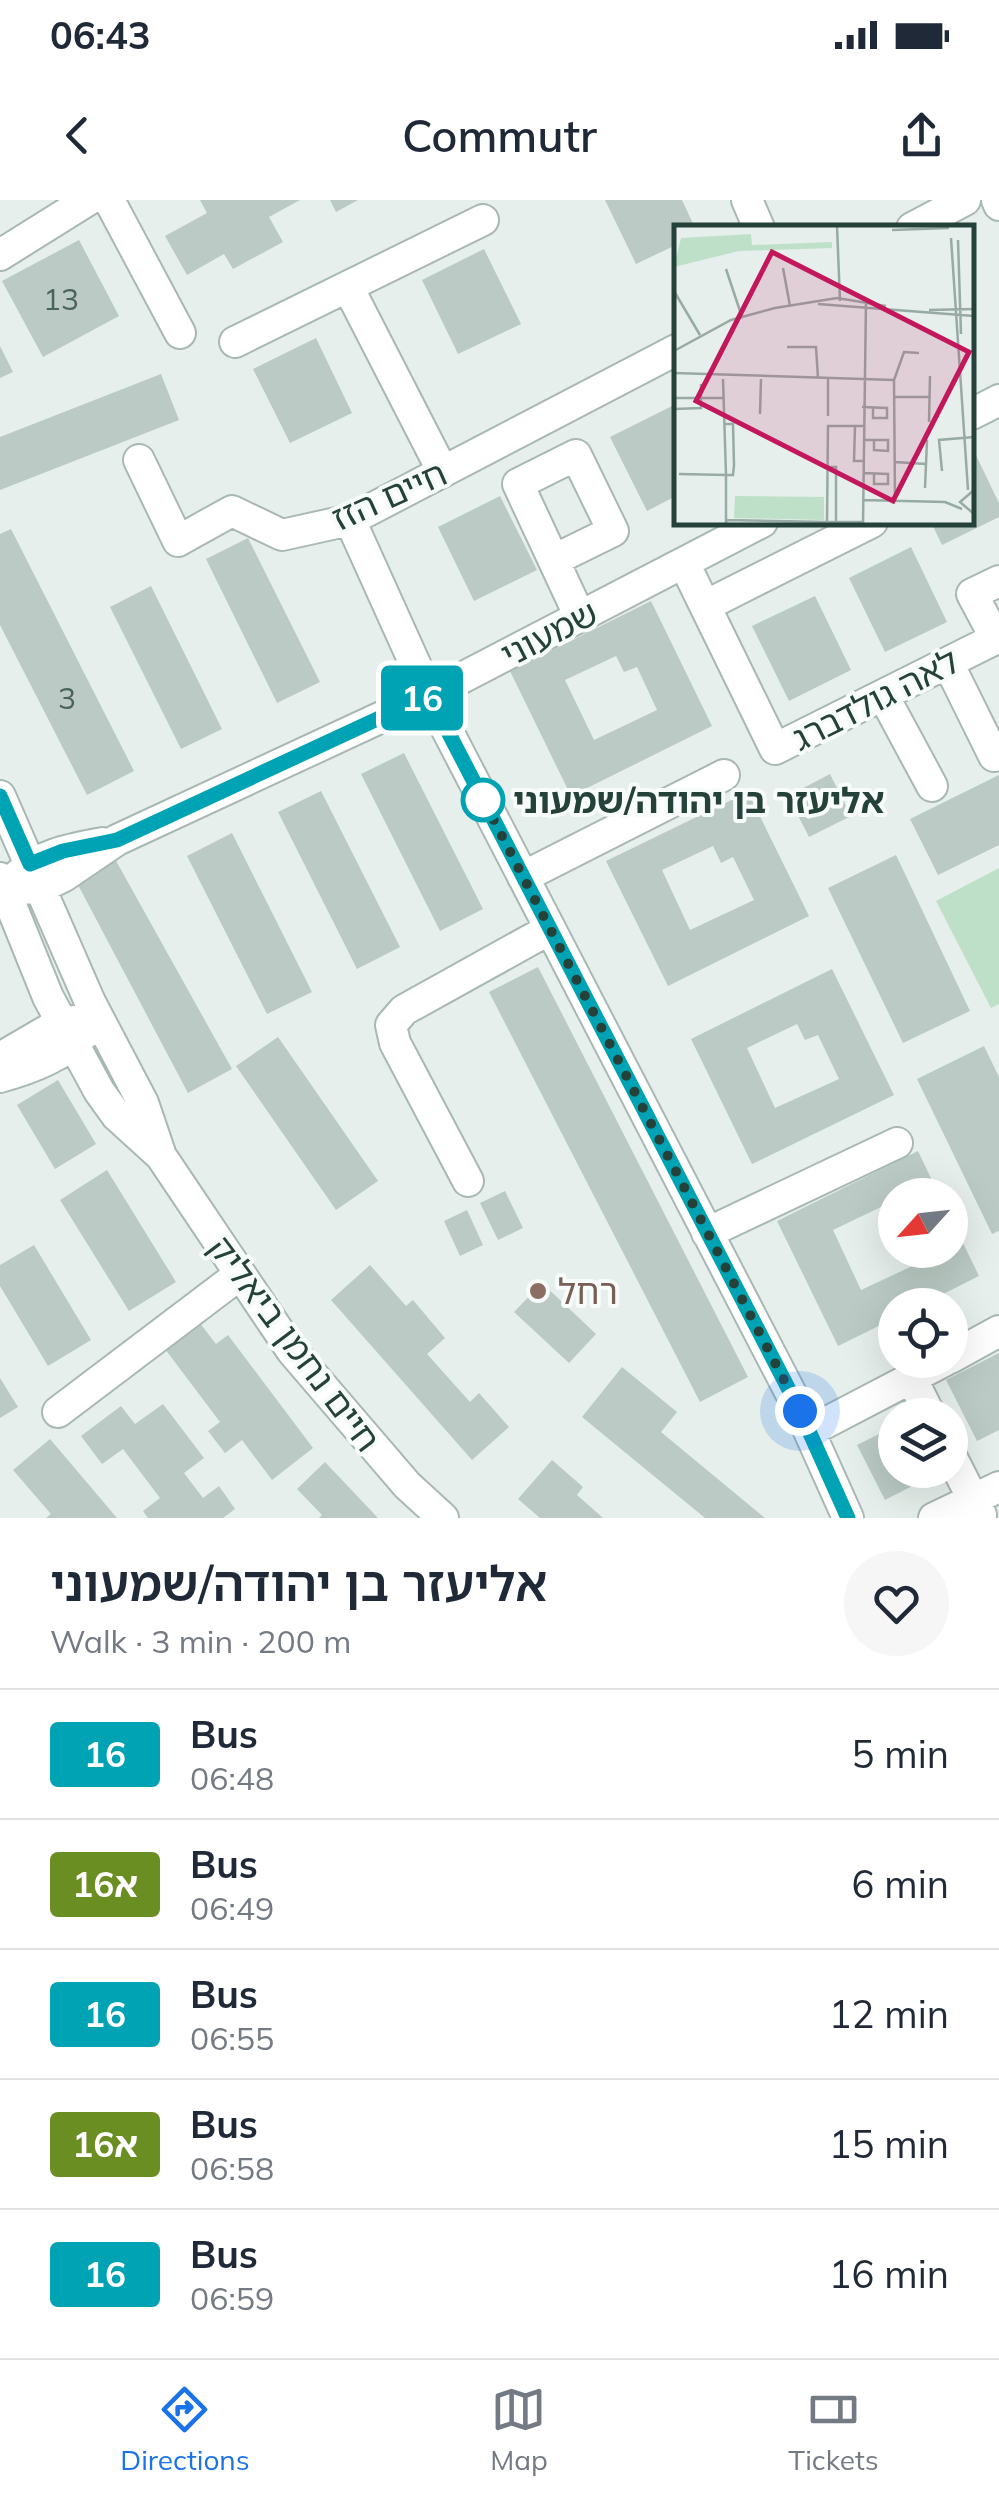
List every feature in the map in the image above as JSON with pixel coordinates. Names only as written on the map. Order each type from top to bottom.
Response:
[{"type":"street","points":[[0,255],[88,200]]},
{"type":"street","points":[[109,200],[180,333]]},
{"type":"street","points":[[747,200],[758,225]]},
{"type":"street","points":[[918,225],[965,200]]},
{"type":"street","points":[[235,342],[484,220]]},
{"type":"street","points":[[348,287],[443,472]]},
{"type":"street","name":"חיים הזז","points":[[139,460],[178,542],[232,511],[282,534],[350,520],[674,351]]},
{"type":"street","points":[[974,413],[999,400]]},
{"type":"street","points":[[350,520],[429,695],[810,1431],[848,1518]]},
{"type":"street","name":"שמעוני","points":[[2,884],[35,876],[63,851],[117,840],[429,695],[754,525]]},
{"type":"street","points":[[705,606],[866,525]]},
{"type":"street","points":[[556,559],[580,617]]},
{"type":"street","name":"לאה גולדברג","points":[[684,563],[776,749],[997,638]]},
{"type":"street","points":[[997,638],[972,594],[999,580]]},
{"type":"street","points":[[948,663],[994,756]]},
{"type":"street","points":[[884,695],[932,786]]},
{"type":"street","points":[[523,877],[724,775]]},
{"type":"street","name":"חיים נחמן ביאליק","points":[[0,796],[99,1018],[143,1102],[161,1156]]},
{"type":"street","name":"חיים נחמן ביאליק","points":[[2,884],[66,1034],[117,1116],[161,1156],[292,1350],[429,1513]]},
{"type":"street","points":[[468,1180],[394,1043],[391,1024],[404,1010],[550,929]]},
{"type":"street","points":[[0,1058],[99,1018]]},
{"type":"street","points":[[0,1078],[45,1061],[66,1034]]},
{"type":"street","points":[[708,1233],[897,1143]]},
{"type":"street","points":[[58,1412],[239,1275]]},
{"type":"street","points":[[968,1348],[999,1331]]},
{"type":"street","points":[[810,1431],[912,1379],[922,1398]]},
{"type":"street","points":[[934,1518],[985,1502],[968,1479]]},
{"type":"green space","points":[[999,868],[999,1004],[991,1008],[936,901]]},
{"type":"building","points":[[200,200],[300,200],[269,217],[283,242],[233,269],[224,254],[187,275],[165,236],[207,213]]},
{"type":"building","points":[[330,200],[358,200],[336,212]]},
{"type":"building","points":[[605,200],[682,200],[694,225],[674,225],[674,246],[636,264]]},
{"type":"building","points":[[79,240],[119,316],[43,357],[2,281]]},
{"type":"building","points":[[484,249],[521,324],[458,354],[422,280]]},
{"type":"building","points":[[316,338],[352,413],[290,443],[253,369]]},
{"type":"building","points":[[0,346],[13,372],[0,378]]},
{"type":"building","points":[[161,374],[179,420],[0,490],[0,437]]},
{"type":"building","points":[[672,406],[674,497],[647,511],[610,437]]},
{"type":"building","points":[[974,451],[999,503],[999,517],[942,545],[932,525],[974,525]]},
{"type":"building","points":[[500,496],[537,570],[474,601],[438,527]]},
{"type":"building","points":[[11,529],[134,771],[87,795],[0,625],[0,534]]},
{"type":"building","points":[[248,538],[320,682],[277,703],[206,559]]},
{"type":"building","points":[[911,547],[947,622],[885,652],[849,578]]},
{"type":"building","points":[[151,586],[222,729],[181,749],[110,607]]},
{"type":"building","points":[[815,596],[851,670],[789,701],[752,626]]},
{"type":"building","points":[[651,601],[712,726],[571,796],[510,671]],"holes":[[[616,656],[624,672],[637,667],[657,710],[594,740],[565,680]]]},
{"type":"building","points":[[404,753],[483,909],[440,931],[361,774]]},
{"type":"building","points":[[830,774],[851,816],[809,837],[788,796]]},
{"type":"building","points":[[999,775],[999,845],[938,875],[910,819]]},
{"type":"building","points":[[321,791],[400,947],[357,969],[278,812]]},
{"type":"building","points":[[748,792],[809,916],[668,986],[606,861]],"holes":[[[713,846],[721,863],[733,857],[754,900],[690,930],[662,870]]]},
{"type":"building","points":[[232,833],[312,992],[267,1014],[187,856]]},
{"type":"building","points":[[896,855],[970,1011],[903,1043],[828,888]]},
{"type":"building","points":[[115,859],[232,1069],[188,1093],[77,883]]},
{"type":"building","points":[[538,967],[748,1377],[700,1402],[489,992]]},
{"type":"building","points":[[832,969],[894,1095],[752,1164],[691,1039]],"holes":[[[797,1024],[805,1040],[818,1035],[839,1079],[775,1108],[747,1048]]]},
{"type":"building","points":[[278,1037],[378,1181],[336,1210],[236,1066]]},
{"type":"building","points":[[984,1046],[999,1077],[999,1231],[992,1234],[917,1079]]},
{"type":"building","points":[[58,1080],[96,1144],[55,1169],[17,1105]]},
{"type":"building","points":[[918,1151],[931,1178],[878,1178],[878,1208],[833,1230],[861,1290],[908,1268],[968,1268],[968,1253],[979,1276],[955,1288],[878,1288],[878,1326],[838,1346],[777,1221]]},
{"type":"building","points":[[107,1170],[176,1282],[129,1311],[60,1200]]},
{"type":"building","points":[[505,1191],[523,1228],[498,1240],[480,1203]]},
{"type":"building","points":[[467,1210],[483,1245],[460,1256],[444,1221]]},
{"type":"building","points":[[34,1245],[91,1340],[48,1366],[0,1286],[0,1265]]},
{"type":"building","points":[[370,1265],[406,1306],[413,1300],[445,1338],[427,1354],[470,1402],[479,1393],[509,1427],[472,1460],[331,1300]]},
{"type":"building","points":[[542,1283],[596,1334],[569,1363],[514,1312]]},
{"type":"building","points":[[199,1322],[216,1344],[228,1335],[313,1448],[272,1480],[242,1440],[225,1453],[208,1431],[220,1422],[165,1349]]},
{"type":"building","points":[[999,1353],[999,1430],[977,1441],[968,1423],[968,1398],[955,1398],[946,1380],[968,1378],[968,1369]]},
{"type":"building","points":[[622,1367],[677,1412],[661,1432],[765,1518],[705,1518],[582,1417]]},
{"type":"building","points":[[0,1378],[18,1407],[0,1418]]},
{"type":"building","points":[[163,1404],[204,1458],[184,1473],[203,1498],[219,1486],[235,1509],[223,1518],[148,1518],[143,1511],[160,1498],[123,1449],[102,1464],[81,1436],[121,1406],[135,1424]]},
{"type":"building","points":[[878,1434],[878,1486],[857,1445]]},
{"type":"building","points":[[50,1439],[117,1518],[46,1518],[51,1514],[13,1470]]},
{"type":"building","points":[[552,1460],[583,1487],[577,1495],[603,1518],[540,1518],[518,1499]]},
{"type":"building","points":[[325,1462],[378,1518],[319,1518],[322,1515],[297,1489]]},
{"type":"building","points":[[879,1488],[908,1488],[885,1500]]},
{"type":"bus line","name":"16","points":[[0,796],[30,864],[63,851],[117,840],[429,695],[800,1411],[848,1518]]},
{"type":"place","name":"אליעזר בן יהודה/שמעוני","points":[[483,800]]},
{"type":"place","name":"רחל","points":[[538,1291]]},
{"type":"route","points":[[483,800],[476,786],[800,1411]]}]
